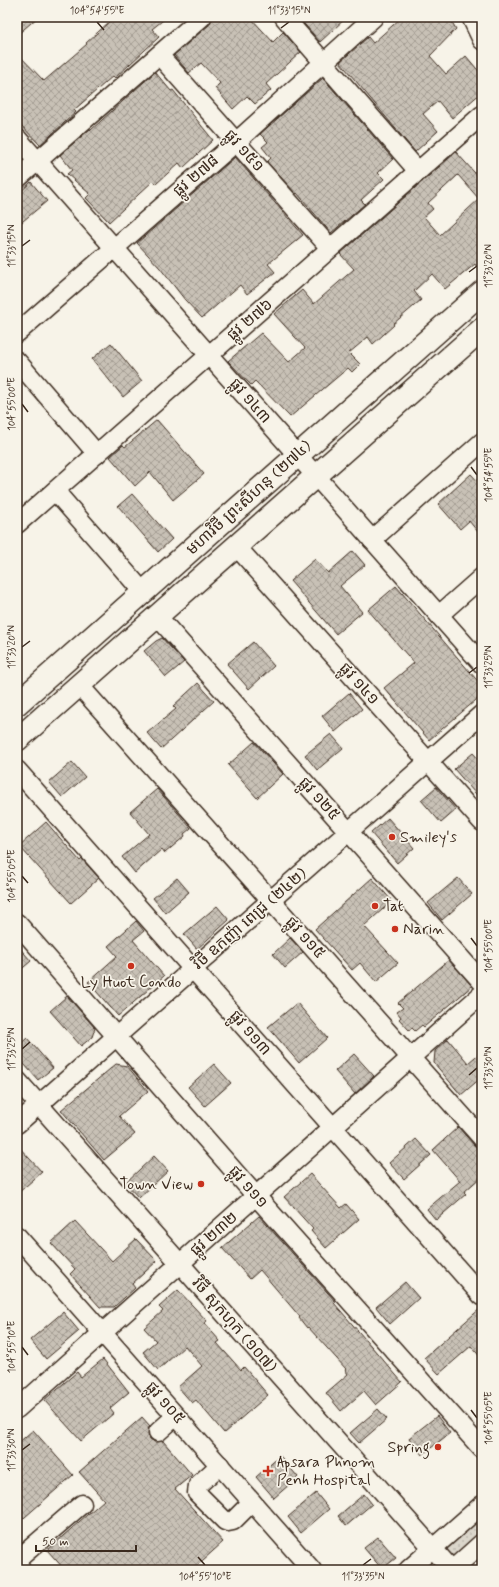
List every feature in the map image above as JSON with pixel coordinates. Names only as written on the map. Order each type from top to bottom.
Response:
[{"type":"main road","name":"មហាវិថី ព្រះសីហនុ (២៧៤)","points":[[17,704],[482,292]]},
{"type":"main road","name":"មហាវិថី ព្រះសីហនុ (២៧៤)","points":[[17,740],[482,329]]},
{"type":"street","points":[[17,179],[202,17]]},
{"type":"street","points":[[284,17],[418,171]]},
{"type":"street","name":"ផ្លូវ ២៧៨","points":[[17,333],[236,142],[323,61],[374,17]]},
{"type":"street","points":[[471,17],[482,40]]},
{"type":"street","name":"ផ្លូវ ១៥១","points":[[158,55],[330,248]]},
{"type":"street","name":"ផ្លូវ ២៧៦","points":[[17,524],[482,115]]},
{"type":"street","name":"ផ្លូវ ១៤៣","points":[[17,138],[482,664]]},
{"type":"street","points":[[17,361],[98,454]]},
{"type":"street","points":[[372,540],[482,442]]},
{"type":"street","points":[[55,491],[143,592]]},
{"type":"street","name":"ផ្លូវ ១៤១","points":[[236,546],[482,822]]},
{"type":"street","points":[[439,615],[482,577]]},
{"type":"street","name":"ផ្លូវ ១២៥","points":[[157,616],[482,982]]},
{"type":"street","name":"ផ្លូវ ១១៥","points":[[79,685],[482,1138]]},
{"type":"street","name":"វិថី ឧកញ៉ា ពេជ្រ (២៤២)","points":[[17,1124],[482,714]]},
{"type":"street","name":"ផ្លូវ ១១៣","points":[[17,770],[482,1296]]},
{"type":"street","name":"ផ្លូវ ១១១","points":[[17,923],[256,1196],[482,1449]]},
{"type":"street","name":"ផ្លូវ ២៣២","points":[[17,1409],[482,994]]},
{"type":"street","name":"វិថី សុកហុក (១០៧)","points":[[17,1080],[452,1570]]},
{"type":"street","name":"ផ្លូវ ១០៥","points":[[21,1248],[102,1333],[312,1570]]},
{"type":"street","points":[[158,1432],[176,1416]]},
{"type":"street","points":[[220,1465],[198,1485],[197,1493],[225,1521],[228,1522],[233,1521],[252,1502]]},
{"type":"street","points":[[17,1560],[82,1504]]},
{"type":"street","points":[[408,1570],[482,1505]]},
{"type":"street","points":[[452,1570],[482,1543]]},
{"type":"shaded area","points":[[482,1516],[482,1531],[451,1559],[443,1551]]},
{"type":"building","points":[[17,17],[38,17],[17,35]]},
{"type":"building","points":[[105,17],[167,17],[152,29],[159,37],[115,78],[113,76],[74,110],[76,112],[40,145],[17,121],[17,53],[44,81],[87,44],[86,43],[109,22]]},
{"type":"building","points":[[212,17],[250,17],[273,42],[283,32],[301,52],[266,84],[271,90],[255,104],[247,96],[233,109],[215,88],[220,83],[201,63],[189,73],[174,55],[209,25]]},
{"type":"building","points":[[298,17],[347,17],[320,42]]},
{"type":"building","points":[[402,17],[449,17],[456,29],[430,56],[446,74],[466,56],[482,75],[482,92],[452,118],[438,101],[423,114],[438,131],[415,152],[340,62],[368,37],[373,43]]},
{"type":"building","points":[[155,72],[171,91],[173,90],[213,140],[183,168],[179,163],[156,184],[153,181],[109,222],[86,198],[90,194],[67,174],[72,170],[60,155],[90,129],[91,130]]},
{"type":"building","points":[[323,78],[393,159],[378,173],[384,179],[361,200],[365,204],[331,233],[297,193],[296,194],[267,162],[271,158],[262,147],[268,142],[260,134]]},
{"type":"building","points":[[456,152],[482,181],[482,261],[476,266],[475,264],[445,289],[432,274],[414,291],[421,300],[393,324],[394,325],[373,344],[368,337],[349,353],[360,364],[352,372],[348,368],[290,417],[255,381],[251,385],[228,361],[261,333],[289,362],[305,348],[274,314],[302,290],[314,304],[354,269],[340,254]],"holes":[[[458,175],[479,199],[440,235],[424,217],[433,209],[428,203]]]},
{"type":"building","points":[[235,157],[303,235],[268,264],[275,272],[247,294],[240,285],[202,318],[137,243]]},
{"type":"building","points":[[31,182],[47,201],[17,226],[17,195]]},
{"type":"building","points":[[111,343],[142,381],[123,397],[92,359]]},
{"type":"building","points":[[157,420],[204,474],[173,500],[150,472],[135,486],[110,457],[123,445],[125,447]]},
{"type":"building","points":[[471,474],[482,486],[482,510],[478,514],[482,519],[482,537],[469,521],[460,529],[438,504]]},
{"type":"building","points":[[132,494],[172,539],[158,552],[118,506]]},
{"type":"building","points":[[353,551],[365,565],[340,586],[362,612],[336,634],[290,581],[315,559],[328,573]]},
{"type":"building","points":[[396,586],[482,686],[482,695],[429,740],[384,688],[414,663],[368,610]]},
{"type":"building","points":[[162,638],[184,662],[166,677],[144,651]]},
{"type":"building","points":[[253,642],[274,666],[249,689],[227,664]]},
{"type":"building","points":[[198,683],[214,701],[161,749],[147,733],[176,709],[173,706]]},
{"type":"building","points":[[349,693],[362,709],[335,732],[322,716]]},
{"type":"building","points":[[331,734],[343,748],[317,770],[305,755]]},
{"type":"building","points":[[254,742],[283,774],[257,798],[228,765]]},
{"type":"building","points":[[473,753],[482,763],[482,801],[454,769]]},
{"type":"building","points":[[72,762],[85,777],[62,797],[49,782]]},
{"type":"building","points":[[436,787],[456,810],[441,823],[421,800]]},
{"type":"building","points":[[157,789],[191,828],[184,834],[185,836],[165,853],[162,849],[135,873],[122,857],[149,834],[130,812]]},
{"type":"building","points":[[388,818],[414,848],[397,863],[371,833]]},
{"type":"building","points":[[46,822],[80,861],[82,859],[99,878],[71,903],[19,846]]},
{"type":"building","points":[[177,878],[189,892],[165,913],[153,898]]},
{"type":"building","points":[[372,878],[392,901],[364,926],[398,963],[376,982],[360,963],[352,970],[315,929]]},
{"type":"building","points":[[458,878],[472,894],[442,920],[428,903]]},
{"type":"building","points":[[217,906],[229,920],[197,949],[184,934]]},
{"type":"building","name":"Ly Huot Condo","points":[[136,921],[144,931],[133,940],[164,976],[118,1016],[88,982],[117,956],[108,946]]},
{"type":"building","points":[[290,938],[303,952],[285,968],[273,954]]},
{"type":"building","points":[[17,945],[31,961],[17,973]]},
{"type":"building","points":[[449,960],[472,986],[424,1027],[422,1025],[415,1031],[412,1028],[409,1030],[399,1019],[401,1017],[397,1012],[403,1008],[398,1003]]},
{"type":"building","points":[[67,996],[95,1028],[92,1037],[81,1046],[50,1011]]},
{"type":"building","points":[[297,1003],[327,1038],[299,1063],[268,1027]]},
{"type":"building","points":[[27,1038],[53,1068],[38,1080],[17,1056],[17,1047]]},
{"type":"building","points":[[448,1039],[468,1063],[482,1051],[482,1077],[461,1095],[434,1063],[435,1051]]},
{"type":"building","points":[[354,1054],[374,1076],[355,1094],[335,1071]]},
{"type":"building","points":[[116,1064],[127,1066],[148,1091],[119,1116],[135,1134],[104,1160],[61,1110]]},
{"type":"building","points":[[214,1064],[231,1083],[205,1106],[188,1087]]},
{"type":"building","points":[[458,1127],[474,1145],[482,1151],[482,1176],[464,1192],[466,1194],[436,1220],[427,1209],[460,1181],[433,1150]]},
{"type":"building","points":[[416,1139],[431,1155],[404,1179],[389,1163]]},
{"type":"building","points":[[17,1145],[42,1172],[17,1194]]},
{"type":"building","points":[[154,1156],[168,1171],[139,1198],[125,1183]]},
{"type":"building","points":[[310,1174],[341,1208],[346,1204],[359,1219],[326,1248],[311,1231],[313,1229],[284,1197]]},
{"type":"building","points":[[259,1216],[336,1302],[334,1303],[402,1382],[376,1405],[364,1391],[341,1411],[326,1393],[348,1374],[345,1370],[346,1369],[308,1327],[307,1328],[299,1318],[300,1317],[260,1270],[250,1279],[222,1248]]},
{"type":"building","points":[[75,1221],[112,1261],[136,1239],[157,1261],[132,1284],[135,1288],[114,1307],[100,1307],[70,1274],[75,1269],[51,1243]]},
{"type":"building","points":[[405,1282],[419,1298],[390,1324],[376,1307]]},
{"type":"building","points":[[178,1290],[207,1321],[204,1323],[220,1341],[217,1343],[241,1370],[244,1367],[268,1395],[224,1433],[196,1400],[192,1403],[178,1387],[202,1366],[185,1346],[158,1370],[143,1352],[156,1341],[144,1328],[163,1311],[159,1307]]},
{"type":"building","points":[[482,1307],[482,1359],[471,1346],[439,1374],[424,1358]]},
{"type":"building","points":[[63,1312],[79,1331],[46,1359],[30,1340]]},
{"type":"building","points":[[103,1359],[129,1392],[110,1408],[114,1413],[81,1441],[44,1400],[77,1372],[81,1377]]},
{"type":"building","points":[[378,1409],[387,1419],[359,1443],[350,1433]]},
{"type":"building","points":[[437,1416],[450,1433],[422,1455],[409,1438]]},
{"type":"building","points":[[142,1417],[150,1426],[148,1434],[150,1439],[155,1442],[163,1441],[192,1475],[175,1489],[223,1542],[192,1570],[65,1570],[47,1550],[104,1500],[79,1472]]},
{"type":"building","points":[[33,1430],[73,1475],[17,1524],[17,1444]]},
{"type":"building","points":[[280,1456],[298,1477],[274,1498],[256,1477]]},
{"type":"building","points":[[316,1493],[329,1509],[301,1533],[288,1517]]},
{"type":"building","points":[[364,1494],[372,1504],[346,1526],[338,1516]]},
{"type":"building","points":[[378,1537],[396,1558],[382,1569],[364,1548]]},
{"type":"place","name":"Smiley's","points":[[392,837]]},
{"type":"place","name":"Tat","points":[[375,906]]},
{"type":"place","name":"Narin","points":[[395,929]]},
{"type":"place","name":"Ly Huot Condo","points":[[131,966]]},
{"type":"place","name":"Town View","points":[[201,1184]]},
{"type":"place","name":"Spring","points":[[438,1447]]},
{"type":"place","name":"Apsara Phnom Penh Hospital","points":[[268,1471]]}]
